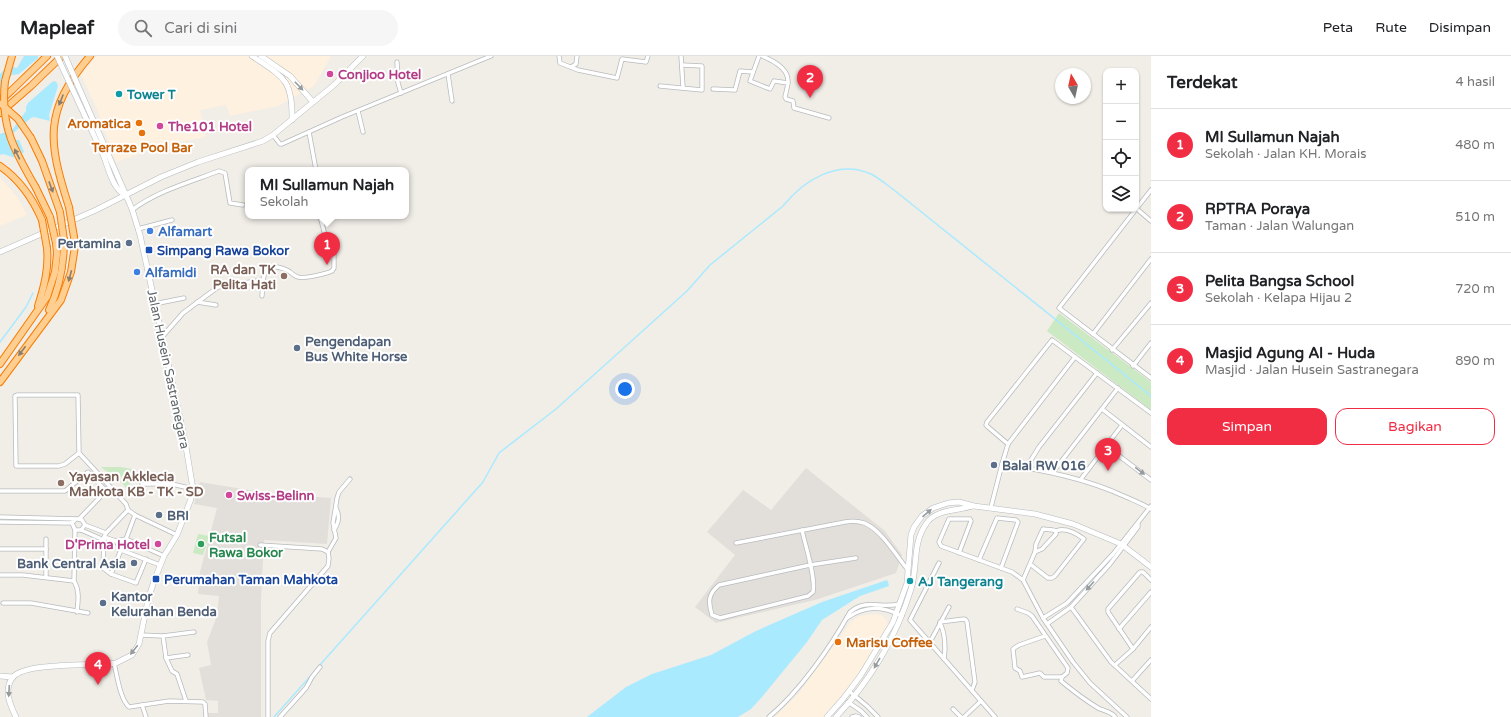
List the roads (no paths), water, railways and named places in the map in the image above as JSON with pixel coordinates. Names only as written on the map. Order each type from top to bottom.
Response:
[{"type":"highway","points":[[0,364],[47,297],[52,282],[56,261],[56,243],[50,217],[14,147],[4,116],[3,98],[5,81],[12,56]]},
{"type":"highway","points":[[45,321],[61,280],[64,240],[60,212],[42,161],[31,138],[18,119],[0,102],[47,56]]},
{"type":"highway","points":[[0,113],[64,56]]},
{"type":"highway","points":[[0,382],[61,300],[68,282],[72,266],[74,237],[69,207],[54,154],[54,125],[58,107],[70,81],[90,56]]},
{"type":"highway","points":[[0,166],[12,175],[25,189],[38,210],[42,220],[48,260],[45,284],[35,313]]},
{"type":"main road","name":"Jalan Husein Sastranegara","points":[[13,677],[16,674],[33,668],[114,663],[121,662],[132,655],[137,648],[150,593],[160,565],[177,535],[192,499],[193,489],[185,441],[138,229],[121,184],[57,56]]},
{"type":"main road","name":"Jalan Husein Sastranegara","points":[[64,56],[106,156],[116,186],[120,193],[126,195]]},
{"type":"main road","points":[[252,56],[281,76],[286,82],[292,98],[292,120]]},
{"type":"main road","points":[[261,56],[290,76],[312,102]]},
{"type":"main road","points":[[0,252],[198,162],[263,141],[273,136],[345,75],[363,56]]},
{"type":"main road","points":[[121,184],[127,188],[136,189]]},
{"type":"main road","points":[[131,208],[131,197],[136,189]]},
{"type":"main road","points":[[112,202],[123,202],[131,208]]},
{"type":"main road","points":[[827,717],[849,692],[900,614],[911,588],[911,535],[914,527],[922,516],[933,508],[948,503],[959,502],[974,506],[991,507],[1035,514],[1073,524],[1123,545],[1151,566]]},
{"type":"main road","points":[[836,717],[855,696],[875,667],[899,624],[901,604],[911,573],[917,543],[926,523],[931,518],[942,512],[974,506]]},
{"type":"main road","points":[[0,676],[13,677],[9,686],[8,700],[16,717]]},
{"type":"street","points":[[273,136],[283,144],[358,110],[491,56]]},
{"type":"street","points":[[559,56],[560,63],[570,67],[617,78],[622,60],[646,62],[648,56]]},
{"type":"street","points":[[570,67],[576,64],[577,56]]},
{"type":"street","points":[[682,56],[684,78],[683,87]]},
{"type":"street","points":[[788,83],[774,81],[770,89],[750,81],[753,72],[764,56],[783,69],[787,76],[788,83],[785,97],[786,99],[793,101],[794,108],[829,118]]},
{"type":"street","points":[[397,62],[400,91]]},
{"type":"street","points":[[660,86],[702,89],[703,67],[682,65]]},
{"type":"street","points":[[714,89],[735,90],[740,71],[753,72]]},
{"type":"street","points":[[448,74],[452,101]]},
{"type":"street","points":[[358,110],[363,132]]},
{"type":"street","points":[[309,132],[315,167]]},
{"type":"street","points":[[131,208],[172,189],[219,171],[225,173],[230,203],[242,205]]},
{"type":"street","points":[[1139,206],[1151,190]]},
{"type":"street","points":[[1139,211],[1151,220]]},
{"type":"street","points":[[1135,212],[1059,308],[1133,366],[1151,378]]},
{"type":"street","points":[[262,296],[263,280],[266,268],[270,266],[290,271],[292,275],[299,278],[318,276],[331,272],[334,268],[334,251],[326,239],[321,219]]},
{"type":"street","points":[[138,229],[172,220]]},
{"type":"street","points":[[1093,334],[1151,258]]},
{"type":"street","points":[[162,337],[183,313],[220,286],[263,280]]},
{"type":"street","points":[[154,304],[184,298]]},
{"type":"street","points":[[198,302],[216,305]]},
{"type":"street","points":[[1112,350],[1151,303]]},
{"type":"street","points":[[1008,444],[986,425],[987,422],[1050,341],[1054,340],[1151,413]]},
{"type":"street","points":[[1133,366],[1151,344]]},
{"type":"street","points":[[991,507],[1008,444],[1075,357]]},
{"type":"street","points":[[1026,468],[1039,447],[1097,373]]},
{"type":"street","points":[[1053,472],[1118,388]]},
{"type":"street","points":[[79,453],[65,464],[59,466],[16,466],[15,396],[78,395],[79,453],[126,504],[128,510],[135,515],[177,535]]},
{"type":"street","points":[[1102,410],[1151,447]]},
{"type":"street","points":[[1081,479],[1122,425]]},
{"type":"street","points":[[1106,446],[1151,480]]},
{"type":"street","points":[[1002,464],[1053,472],[1081,479],[1118,493],[1150,508],[1138,524],[1138,527],[1110,564],[1071,607],[1047,624]]},
{"type":"street","points":[[0,491],[65,492],[88,472],[106,491],[72,523],[0,522]]},
{"type":"street","points":[[268,716],[268,641],[270,633],[328,566],[328,552],[336,538],[334,530],[338,523],[339,514],[336,508],[337,498],[339,492],[350,479]]},
{"type":"street","points":[[142,484],[172,484],[193,489]]},
{"type":"street","points":[[128,510],[105,537],[102,568],[111,574],[136,583],[146,559]]},
{"type":"street","points":[[126,539],[135,515]]},
{"type":"street","points":[[0,517],[77,519],[84,522],[84,525],[105,537]]},
{"type":"street","points":[[979,560],[997,518],[1017,520],[1001,568]]},
{"type":"street","points":[[959,554],[971,520],[949,519],[940,546],[959,554],[1012,572],[1023,580],[1043,618],[1088,680],[1127,717]]},
{"type":"street","points":[[736,543],[854,521],[865,523],[873,529],[911,573]]},
{"type":"street","points":[[72,523],[75,530],[74,581],[78,588],[77,612]]},
{"type":"street","points":[[81,530],[84,525]]},
{"type":"street","points":[[1023,580],[1043,529],[1073,531],[1083,538],[1084,541],[1052,578],[1048,578],[1030,564]]},
{"type":"street","points":[[75,530],[81,530],[116,541],[126,539],[164,556]]},
{"type":"street","points":[[802,530],[810,565],[814,587],[813,592],[808,596],[720,618],[712,615],[709,606],[709,598],[712,591],[719,586],[810,565],[856,558]]},
{"type":"street","points":[[1035,552],[1042,549],[1056,534],[1056,531]]},
{"type":"street","points":[[46,539],[46,577]]},
{"type":"street","points":[[116,541],[121,550],[160,565]]},
{"type":"street","points":[[260,545],[322,549],[328,552]]},
{"type":"street","points":[[1043,618],[1067,602],[1123,545]]},
{"type":"street","points":[[0,549],[46,549]]},
{"type":"street","points":[[111,574],[121,550]]},
{"type":"street","points":[[1107,560],[1110,564]]},
{"type":"street","points":[[939,563],[910,620],[995,717]]},
{"type":"street","points":[[1133,649],[1108,612],[1108,607],[1140,572],[1143,572],[1151,580]]},
{"type":"street","points":[[0,575],[46,577],[74,581]]},
{"type":"street","points":[[1119,629],[1151,592]]},
{"type":"street","points":[[1067,602],[1108,659],[1149,697],[1151,692]]},
{"type":"street","points":[[3,603],[31,603],[88,613]]},
{"type":"street","points":[[769,717],[780,708],[812,670],[850,612],[862,605],[873,604],[893,606],[901,604]]},
{"type":"street","points":[[930,642],[948,607]]},
{"type":"street","points":[[847,618],[859,611],[871,608],[884,609],[900,614]]},
{"type":"street","points":[[1017,609],[1032,616],[1068,668],[1067,673],[1062,677],[1044,678],[1040,673],[1023,677],[1020,671],[1015,668],[1013,649],[1018,645],[1045,636]]},
{"type":"street","points":[[940,622],[964,619],[967,622],[975,682],[972,690]]},
{"type":"street","points":[[940,622],[943,629],[946,652],[944,659]]},
{"type":"street","points":[[1115,665],[1133,649],[1151,627]]},
{"type":"street","points":[[141,635],[163,636],[194,632]]},
{"type":"street","points":[[163,636],[166,658],[172,671],[177,674],[186,700]]},
{"type":"street","points":[[166,658],[188,655]]},
{"type":"street","points":[[1132,681],[1151,660]]},
{"type":"street","points":[[114,663],[125,704],[129,707],[186,700],[204,703],[206,717]]},
{"type":"street","points":[[280,717],[306,688],[320,667]]},
{"type":"street","points":[[1062,677],[1061,681],[1071,690],[1115,717]]},
{"type":"street","points":[[849,692],[878,717]]},
{"type":"street","points":[[843,699],[861,710],[867,717]]},
{"type":"street","points":[[964,717],[981,701]]},
{"type":"street","points":[[142,705],[146,717]]},
{"type":"street","points":[[953,709],[961,717]]},
{"type":"street","points":[[852,717],[859,717]]},
{"type":"water","points":[[24,56],[38,56],[38,58],[19,74],[12,75],[8,78],[0,91],[0,74],[8,66],[17,68]]},
{"type":"water","points":[[55,81],[58,86],[49,115],[50,121],[34,117],[31,118],[12,134],[12,140],[19,140],[24,152],[16,158],[3,154],[0,155],[0,134],[12,130],[26,111],[28,103]]},
{"type":"water","points":[[887,580],[889,586],[860,596],[822,620],[807,642],[762,697],[751,709],[738,717],[587,717],[626,687],[652,674],[711,655],[756,631],[822,602]]},
{"type":"waterway","points":[[319,666],[483,482],[499,453],[556,409],[687,291],[710,265],[783,206],[801,188],[811,180],[834,171],[846,169],[859,170],[871,174],[880,180],[1151,396]]},
{"type":"waterway","points":[[0,342],[26,307],[33,293]]},
{"type":"waterway","points":[[274,717],[315,671]]},
{"type":"place","name":"Conjioo Hotel","points":[[330,74]]},
{"type":"place","name":"Tower T","points":[[119,94]]},
{"type":"place","name":"RPTRA Poraya","points":[[810,98]]},
{"type":"place","name":"Aromatica","points":[[139,123]]},
{"type":"place","name":"The101 Hotel","points":[[160,126]]},
{"type":"place","name":"Terraze Pool Bar","points":[[142,133]]},
{"type":"place","name":"Alfamart","points":[[150,231]]},
{"type":"place","name":"Pertamina","points":[[129,243]]},
{"type":"place","name":"Simpang Rawa Bokor","points":[[149,250]]},
{"type":"place","name":"MI Sullamun Najah","points":[[327,265]]},
{"type":"place","name":"Alfamidi","points":[[137,272]]},
{"type":"place","name":"RA dan TK Pelita Hati","points":[[284,276]]},
{"type":"place","name":"Pengendapan Bus White Horse","points":[[297,348]]},
{"type":"place","name":"Balai RW 016","points":[[994,465]]},
{"type":"place","name":"Pelita Bangsa School","points":[[1108,471]]},
{"type":"place","name":"Yayasan Akklecia Mahkota KB - TK - SD","points":[[61,483]]},
{"type":"place","name":"Swiss-Belinn","points":[[229,495]]},
{"type":"place","name":"BRI","points":[[159,515]]},
{"type":"place","name":"D'Prima Hotel","points":[[158,544]]},
{"type":"place","name":"Futsal Rawa Bokor","points":[[201,544]]},
{"type":"place","name":"Bank Central Asia","points":[[134,563]]},
{"type":"place","name":"Perumahan Taman Mahkota","points":[[156,579]]},
{"type":"place","name":"AJ Tangerang","points":[[910,581]]},
{"type":"place","name":"Kantor Kelurahan Benda","points":[[103,603]]},
{"type":"place","name":"Marisu Coffee","points":[[838,642]]},
{"type":"place","name":"Masjid Agung Al - Huda","points":[[98,685]]}]
